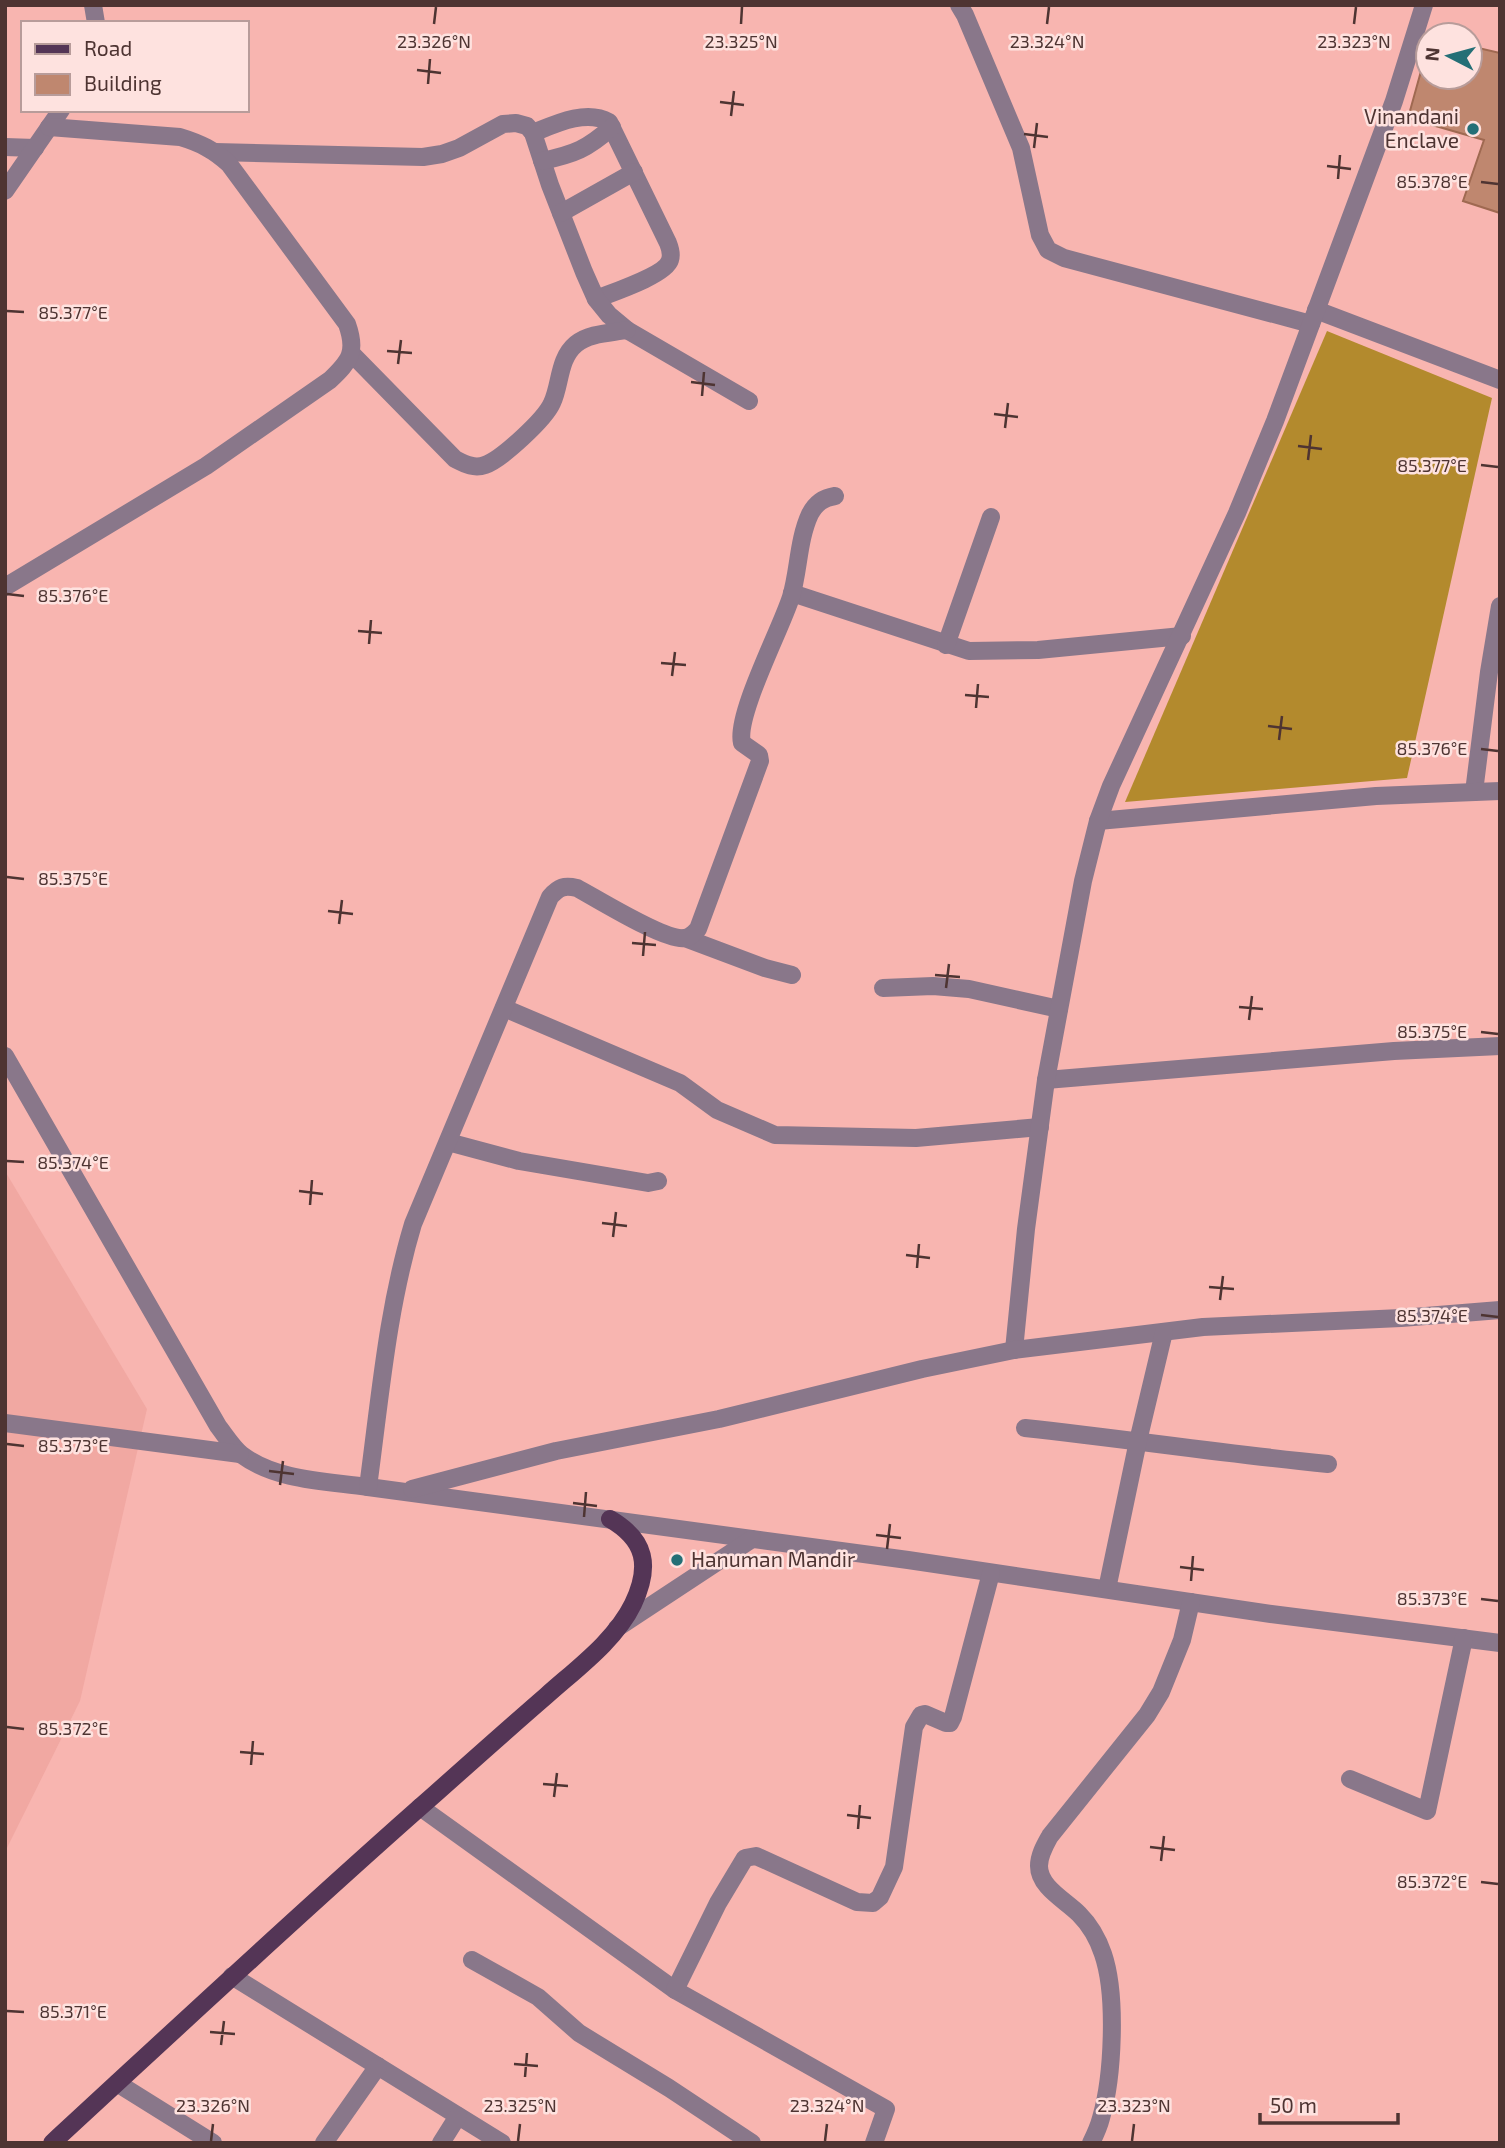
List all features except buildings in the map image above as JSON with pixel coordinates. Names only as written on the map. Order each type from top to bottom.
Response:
[{"type":"main road","points":[[52,2143],[232,1976],[566,1678],[617,1628],[632,1606],[643,1570],[641,1551],[634,1536],[610,1519]]},
{"type":"street","points":[[960,5],[1021,148],[1037,224],[1048,250],[1064,258],[1314,317],[1500,380]]},
{"type":"street","points":[[1014,1350],[1026,1229],[1046,1080],[1083,881],[1098,821],[1237,513],[1314,317],[1389,114],[1424,5]]},
{"type":"street","points":[[5,191],[60,112]]},
{"type":"street","points":[[533,133],[578,118],[603,118],[612,127],[668,243],[670,260],[666,265],[638,283],[596,299]]},
{"type":"street","points":[[215,152],[423,157],[458,148],[503,124],[527,126],[533,133],[561,213],[596,299],[627,331],[749,401]]},
{"type":"street","points":[[5,587],[206,466],[330,380],[352,354],[352,338],[347,324],[229,164],[215,152],[180,137],[49,127]]},
{"type":"street","points":[[542,162],[576,153],[590,146],[612,127]]},
{"type":"street","points":[[5,146],[35,148]]},
{"type":"street","points":[[561,213],[634,172]]},
{"type":"street","points":[[352,354],[455,459],[469,466],[485,465],[497,458],[543,418],[553,402],[561,367],[568,352],[577,342],[592,336],[627,331]]},
{"type":"street","points":[[685,938],[693,935],[703,919],[759,765],[759,755],[742,743],[742,724],[792,593],[805,527],[818,503],[835,496]]},
{"type":"street","points":[[946,645],[991,517]]},
{"type":"street","points":[[792,593],[970,652],[1121,643],[1182,636]]},
{"type":"street","points":[[1474,792],[1500,606]]},
{"type":"street","points":[[1098,821],[1376,796],[1500,791]]},
{"type":"street","points":[[368,1487],[387,1342],[401,1266],[413,1224],[550,897],[566,886],[576,888],[670,935],[792,975]]},
{"type":"street","points":[[883,988],[933,986],[969,989],[1059,1009]]},
{"type":"street","points":[[504,1008],[680,1083],[717,1110],[775,1135],[916,1138],[1040,1128]]},
{"type":"street","points":[[1046,1080],[1394,1051],[1500,1046]]},
{"type":"street","points":[[5,1056],[218,1426],[240,1454],[263,1468],[290,1476],[400,1492],[1500,1643]]},
{"type":"street","points":[[448,1142],[519,1161],[648,1183],[658,1181]]},
{"type":"street","points":[[400,1492],[556,1451],[719,1419],[922,1369],[1014,1350],[1203,1327],[1401,1318],[1500,1310]]},
{"type":"street","points":[[1107,1589],[1164,1332]]},
{"type":"street","points":[[5,1423],[240,1454]]},
{"type":"street","points":[[1025,1428],[1328,1464]]},
{"type":"street","points":[[617,1628],[752,1539]]},
{"type":"street","points":[[675,1990],[718,1903],[745,1858],[749,1856],[756,1856],[857,1902],[873,1903],[880,1897],[896,1859],[914,1727],[921,1715],[925,1714],[946,1723],[950,1723],[954,1717],[991,1573]]},
{"type":"street","points":[[1091,2143],[1101,2120],[1110,2066],[1109,1978],[1096,1937],[1080,1915],[1040,1874],[1041,1852],[1050,1836],[1147,1715],[1161,1692],[1182,1640],[1191,1602]]},
{"type":"street","points":[[1350,1779],[1426,1811],[1464,1638]]},
{"type":"street","points":[[420,1807],[675,1990],[886,2109],[873,2143]]},
{"type":"street","points":[[472,1960],[538,1997],[579,2033],[752,2143]]},
{"type":"street","points":[[232,1976],[502,2143]]},
{"type":"street","points":[[324,2143],[378,2066]]},
{"type":"street","points":[[117,2083],[213,2143]]},
{"type":"street","points":[[441,2143],[458,2116]]},
{"type":"shaded area","points":[[1327,331],[1492,398],[1407,778],[1125,802]]},
{"type":"shaded area","points":[[5,1171],[147,1409],[80,1701],[5,1852]]},
{"type":"place","name":"Vinandani Enclave","points":[[1473,129]]},
{"type":"place","name":"Hanuman Mandir","points":[[677,1560]]}]
